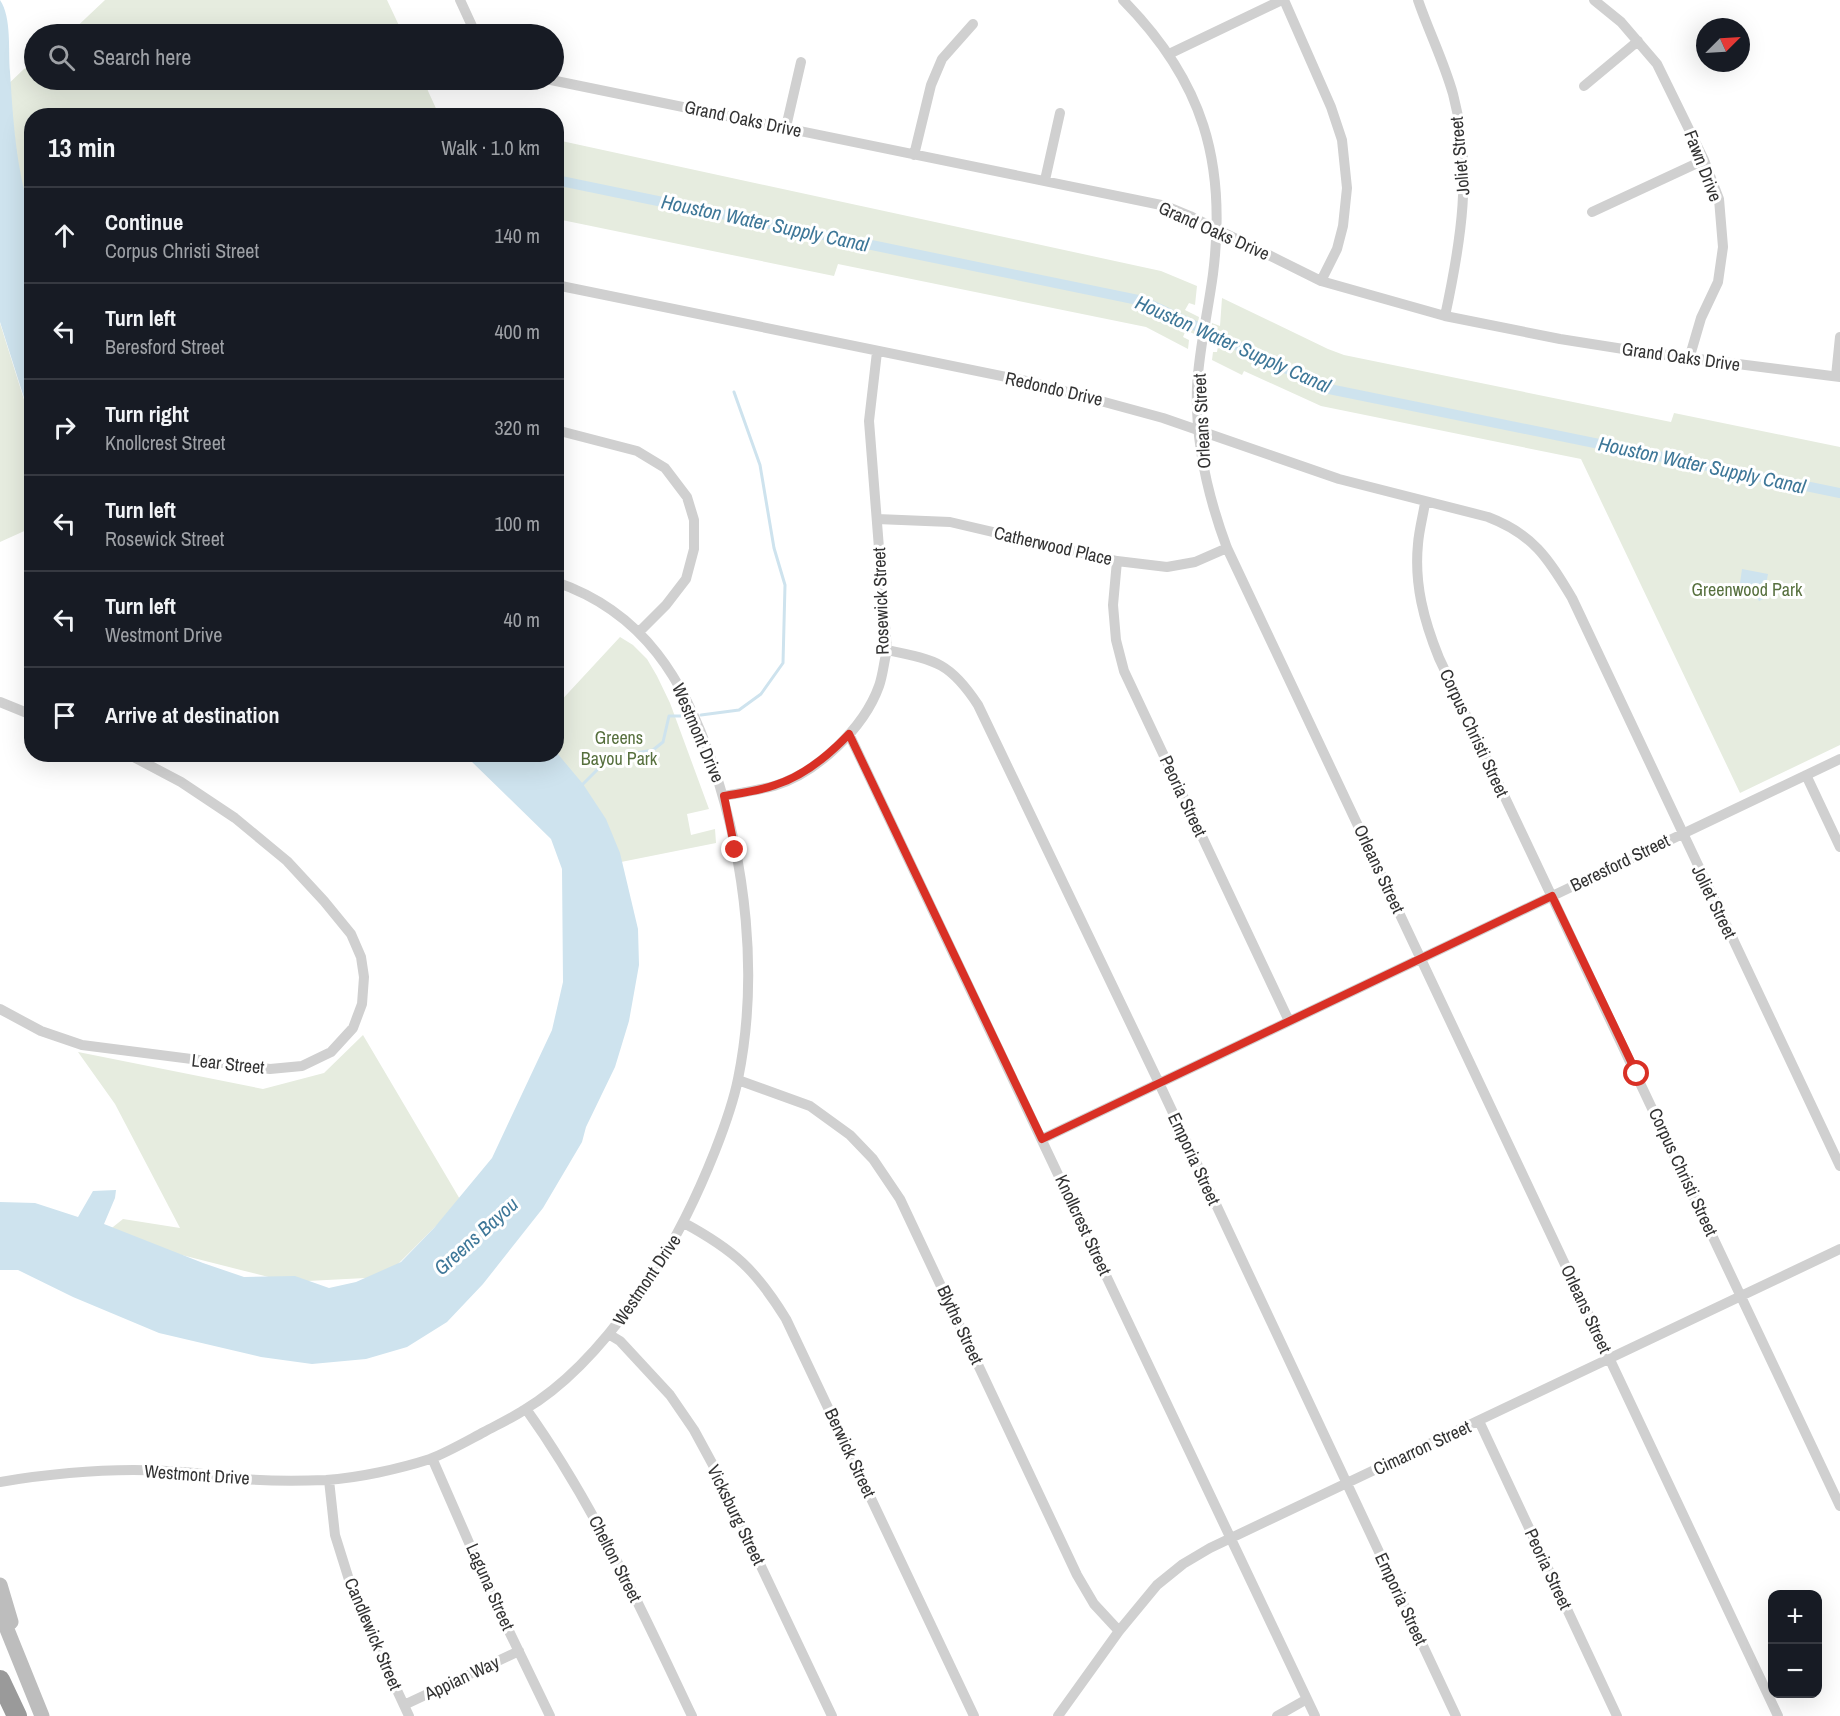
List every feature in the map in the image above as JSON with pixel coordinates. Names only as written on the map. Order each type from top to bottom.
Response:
[{"type":"highway","points":[[0,1680],[16,1716]]},
{"type":"highway","points":[[0,1709],[3,1716]]},
{"type":"main road","points":[[0,1585],[17,1651]]},
{"type":"main road","points":[[0,1612],[42,1716]]},
{"type":"street","points":[[460,0],[471,24]]},
{"type":"street","name":"Orleans Street","points":[[1123,0],[1169,54],[1191,92],[1204,124],[1212,154],[1216,184],[1217,230],[1201,340],[1197,389],[1201,454],[1213,510],[1227,548],[1778,1716]]},
{"type":"street","points":[[1169,54],[1283,0],[1331,107],[1342,140],[1347,188],[1343,225],[1337,249],[1321,281]]},
{"type":"street","name":"Joliet Street","points":[[1418,0],[1453,93],[1461,133],[1464,165],[1463,214],[1458,257],[1445,316]]},
{"type":"street","name":"Fawn Drive","points":[[1594,0],[1621,22],[1657,64],[1704,160],[1719,199],[1723,247],[1718,282],[1701,318],[1689,359]]},
{"type":"street","points":[[914,156],[931,85],[942,59],[974,24]]},
{"type":"street","points":[[1584,86],[1638,41]]},
{"type":"street","points":[[786,127],[801,62]]},
{"type":"street","name":"Grand Oaks Drive","points":[[564,83],[1166,206],[1321,281],[1445,316],[1560,339],[1689,359],[1838,376]]},
{"type":"street","points":[[1045,180],[1060,113]]},
{"type":"street","points":[[1592,212],[1704,160]]},
{"type":"street","name":"Redondo Drive","points":[[564,287],[1076,393],[1135,410],[1339,479],[1488,517],[1509,525],[1534,545]]},
{"type":"street","points":[[1838,376],[1840,337]]},
{"type":"street","name":"Rosewick Street","points":[[724,796],[776,785],[807,771],[834,750],[849,734],[867,709],[879,686],[887,650],[869,421],[877,352]]},
{"type":"street","points":[[564,432],[637,451],[665,468],[687,497],[694,520],[694,549],[686,579],[666,605],[639,632]]},
{"type":"street","name":"Corpus Christi Street","points":[[1425,502],[1418,544],[1418,588],[1425,625],[1840,1506]]},
{"type":"street","name":"Catherwood Place","points":[[877,519],[950,522],[1117,561],[1167,567],[1195,562],[1227,548]]},
{"type":"street","name":"Joliet Street","points":[[1534,545],[1553,567],[1572,598],[1840,1166]]},
{"type":"street","name":"Peoria Street","points":[[1117,561],[1113,605],[1116,640],[1124,671],[1289,1021]]},
{"type":"street","name":"Westmont Drive","points":[[0,1482],[115,1471],[181,1472],[243,1479],[329,1480],[432,1458],[526,1409],[571,1373],[610,1335],[660,1266],[684,1223],[725,1127],[738,1080],[747,1011],[746,915],[724,796],[690,704],[669,668],[639,632],[602,603],[564,586]]},
{"type":"street","name":"Emporia Street","points":[[887,650],[925,658],[945,667],[966,687],[978,705],[1159,1083],[1456,1716]]},
{"type":"street","points":[[0,702],[24,712]]},
{"type":"street","name":"Knollcrest Street","points":[[849,734],[1315,1716]]},
{"type":"street","name":"Beresford Street","points":[[1042,1139],[1840,759]]},
{"type":"street","name":"Lear Street","points":[[0,1009],[41,1031],[82,1045],[270,1069],[302,1066],[331,1052],[352,1028],[362,1004],[364,977],[361,957],[351,934],[286,861],[235,818],[181,782],[143,762]]},
{"type":"street","points":[[1806,775],[1840,848]]},
{"type":"street","name":"Blythe Street","points":[[738,1080],[810,1106],[850,1135],[873,1159],[900,1199],[1077,1575],[1094,1604],[1119,1631]]},
{"type":"street","name":"Berwick Street","points":[[684,1223],[717,1241],[747,1265],[768,1290],[786,1318],[974,1716]]},
{"type":"street","name":"Cimarron Street","points":[[1058,1716],[1119,1631],[1157,1585],[1183,1564],[1346,1483],[1840,1249]]},
{"type":"street","name":"Vicksburg Street","points":[[610,1335],[620,1341],[670,1395],[694,1430],[713,1465],[832,1716]]},
{"type":"street","name":"Chelton Street","points":[[526,1409],[550,1442],[588,1505],[632,1590],[692,1716]]},
{"type":"street","name":"Peoria Street","points":[[1479,1421],[1617,1716]]},
{"type":"street","name":"Laguna Street","points":[[432,1458],[494,1600],[550,1716]]},
{"type":"street","name":"Candlewick Street","points":[[329,1480],[335,1535],[356,1602],[409,1716]]},
{"type":"street","name":"Appian Way","points":[[405,1705],[519,1651]]},
{"type":"street","points":[[1277,1716],[1307,1700]]},
{"type":"green space","points":[[105,0],[387,0],[398,24],[80,24]]},
{"type":"green space","points":[[24,69],[24,90],[428,90],[436,108],[24,108],[24,209],[4,88]]},
{"type":"green space","points":[[564,142],[1161,271],[1197,286],[1195,305],[1189,303],[1185,310],[1199,317],[1196,335],[1186,330],[1183,337],[1189,340],[1188,349],[1146,327],[838,264],[834,276],[564,220]]},
{"type":"green space","name":"Greenwood Park","points":[[1222,298],[1344,355],[1671,422],[1674,413],[1840,447],[1840,745],[1740,793],[1581,459],[1321,406],[1244,371],[1242,375],[1212,360],[1213,352],[1217,352],[1218,346],[1209,340],[1212,323],[1220,326]]},
{"type":"green space","points":[[0,323],[24,400],[24,531],[0,542]]},
{"type":"green space","name":"Greens Bayou Park","points":[[620,637],[633,645],[647,659],[670,703],[709,809],[687,814],[691,835],[715,829],[716,843],[611,864],[560,762],[564,762],[564,697]]},
{"type":"green space","points":[[363,1035],[461,1201],[385,1277],[288,1282],[103,1235],[123,1219],[180,1228],[115,1104],[78,1052],[263,1089],[324,1073]]},
{"type":"water","points":[[0,0],[8,25],[12,108],[24,187],[24,398],[0,322]]},
{"type":"water","points":[[1742,569],[1768,574],[1766,584],[1770,596],[1759,601],[1752,588],[1740,583]]},
{"type":"water","name":"Greens Bayou","points":[[564,761],[583,784],[606,819],[620,853],[638,929],[639,965],[629,1021],[615,1067],[586,1127],[582,1142],[543,1208],[483,1284],[447,1322],[407,1347],[366,1359],[312,1364],[261,1357],[159,1333],[73,1297],[18,1270],[0,1270],[0,1202],[35,1203],[78,1217],[93,1191],[116,1190],[104,1224],[244,1277],[295,1276],[329,1288],[356,1282],[401,1262],[434,1228],[492,1158],[552,1030],[563,982],[562,869],[551,839],[472,762]]},
{"type":"waterway","name":"Houston Water Supply Canal","points":[[564,182],[1143,301],[1329,389],[1840,493]]},
{"type":"waterway","points":[[701,715],[739,710],[761,694],[783,663],[785,585],[774,548],[760,465],[734,392]]},
{"type":"waterway","points":[[580,787],[598,769],[619,756],[653,750],[663,742],[669,716],[685,716]]},
{"type":"route","points":[[735,850],[724,796],[776,785],[807,771],[834,750],[849,734],[1042,1139],[1552,896],[1637,1074]]}]
